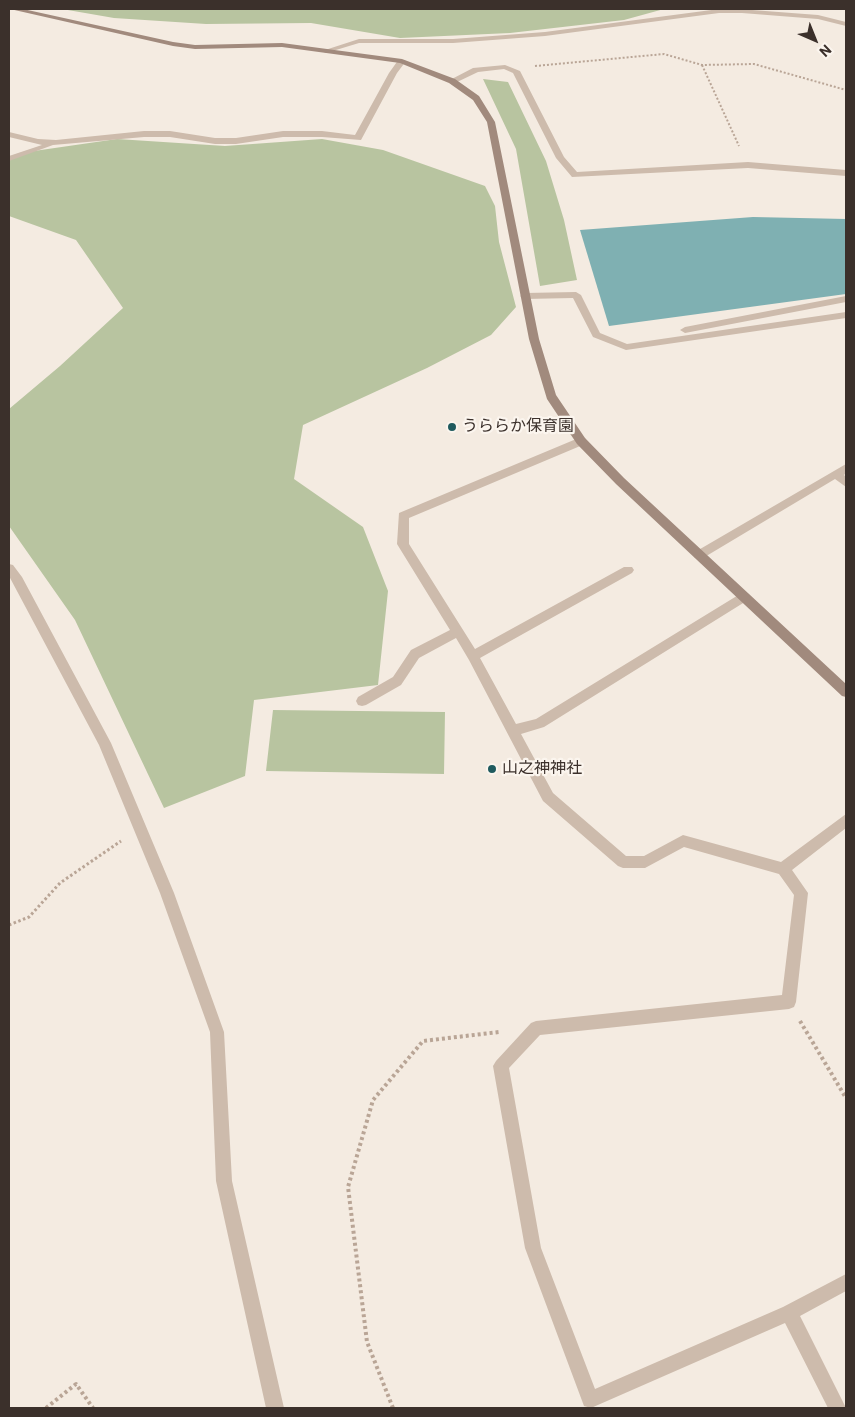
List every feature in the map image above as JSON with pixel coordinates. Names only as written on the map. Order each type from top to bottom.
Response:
[{"type":"street","points":[[14,9],[180,45],[265,44],[402,61],[452,80],[476,98],[491,122],[534,339],[551,396],[581,441],[620,481],[846,692]]},
{"type":"street","points":[[326,51],[359,40],[453,41],[545,34],[719,11],[818,17],[846,24]]},
{"type":"street","points":[[9,136],[38,142],[56,143],[144,134],[170,134],[215,141],[236,141],[283,134],[322,134],[358,138],[393,73],[402,61]]},
{"type":"street","points":[[452,80],[476,70],[508,68],[516,71],[560,158],[575,175],[748,165],[846,174]]},
{"type":"street","points":[[9,159],[56,143]]},
{"type":"street","points":[[525,296],[576,295],[596,336],[626,346],[846,314]]},
{"type":"street","points":[[652,343],[652,336],[846,299]]},
{"type":"street","points":[[581,441],[403,516],[403,544],[459,631],[548,797],[623,862],[645,862],[683,841],[783,868],[801,893],[789,1002],[536,1028],[501,1066],[534,1248],[590,1400],[789,1313],[846,1282]]},
{"type":"street","points":[[699,555],[846,468]]},
{"type":"street","points":[[836,474],[846,483]]},
{"type":"street","points":[[9,568],[18,580],[105,743],[167,893],[217,1032],[224,1181],[275,1408]]},
{"type":"street","points":[[473,656],[628,570]]},
{"type":"street","points":[[512,731],[540,722],[744,597]]},
{"type":"street","points":[[362,701],[397,681],[415,654],[459,631]]},
{"type":"street","points":[[783,868],[846,820]]},
{"type":"street","points":[[789,1313],[837,1408]]},
{"type":"path","points":[[508,68],[664,54],[702,65],[754,64],[846,90]]},
{"type":"path","points":[[702,65],[748,165]]},
{"type":"path","points":[[9,925],[29,917],[60,883],[140,828]]},
{"type":"path","points":[[789,1002],[846,1098]]},
{"type":"path","points":[[393,1408],[367,1342],[348,1187],[374,1100],[423,1040],[536,1028]]},
{"type":"path","points":[[46,1408],[76,1384],[94,1408]]},
{"type":"green space","points":[[62,9],[664,9],[624,20],[510,33],[400,38],[311,23],[206,24],[114,18]]},
{"type":"green space","points":[[483,79],[508,82],[546,161],[564,220],[577,280],[540,286],[516,149]]},
{"type":"green space","points":[[117,139],[225,146],[322,139],[383,150],[485,186],[495,206],[499,242],[516,307],[491,335],[427,368],[303,425],[294,479],[363,527],[388,591],[378,685],[254,700],[245,776],[164,808],[75,620],[9,526],[9,409],[60,366],[123,308],[76,240],[9,216],[9,159],[34,151]]},
{"type":"green space","points":[[273,710],[445,712],[444,774],[266,771]]},
{"type":"water","points":[[753,217],[846,219],[846,294],[609,326],[580,230]]},
{"type":"place","name":"うららか保育園","points":[[452,427]]},
{"type":"place","name":"山之神神社","points":[[492,769]]}]
